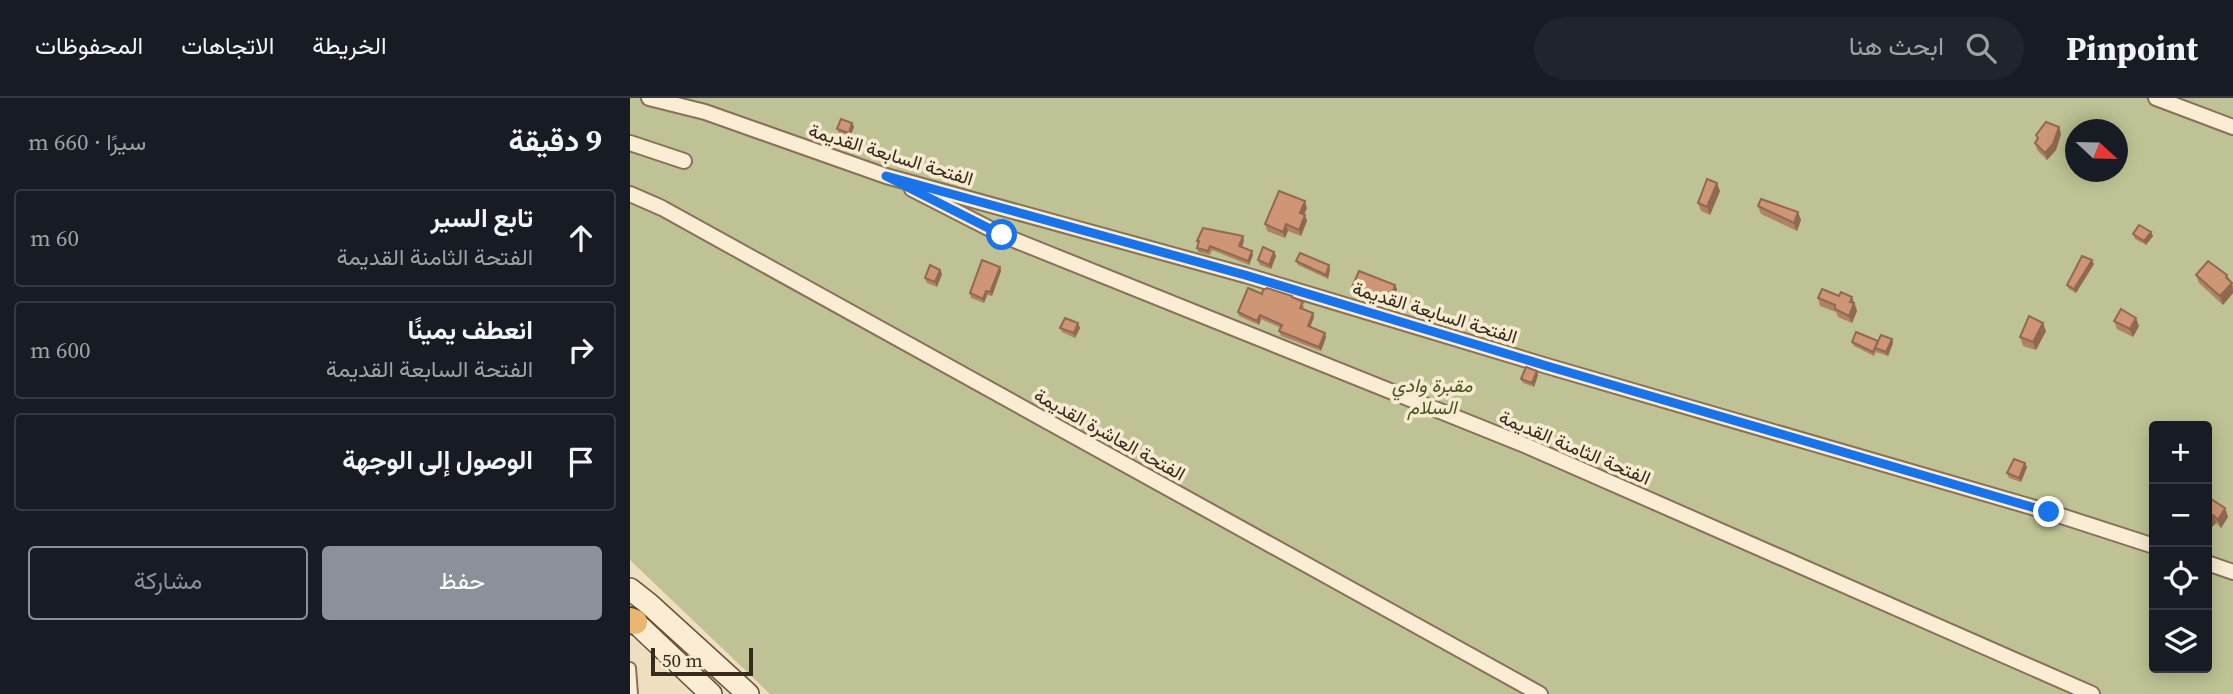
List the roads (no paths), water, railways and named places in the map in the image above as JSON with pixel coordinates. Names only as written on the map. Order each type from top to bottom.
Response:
[{"type":"main road","points":[[630,589],[748,694]]},
{"type":"main road","points":[[632,621],[711,694]]},
{"type":"street","name":"الفتحة السابعة القديمة","points":[[649,98],[705,112],[886,176],[1258,278],[1574,374],[2049,512],[2149,544]]},
{"type":"street","points":[[2156,98],[2233,127]]},
{"type":"street","points":[[630,143],[684,161]]},
{"type":"street","name":"الفتحة الثامنة القديمة","points":[[886,176],[1002,235],[1527,446],[2092,694]]},
{"type":"street","name":"الفتحة العاشرة القديمة","points":[[630,194],[662,208],[1540,694]]},
{"type":"street","points":[[2212,566],[2233,572]]},
{"type":"street","points":[[630,668],[632,694]]},
{"type":"park label","name":"مقبرة وادي السلام","points":[[1432,396]]}]
